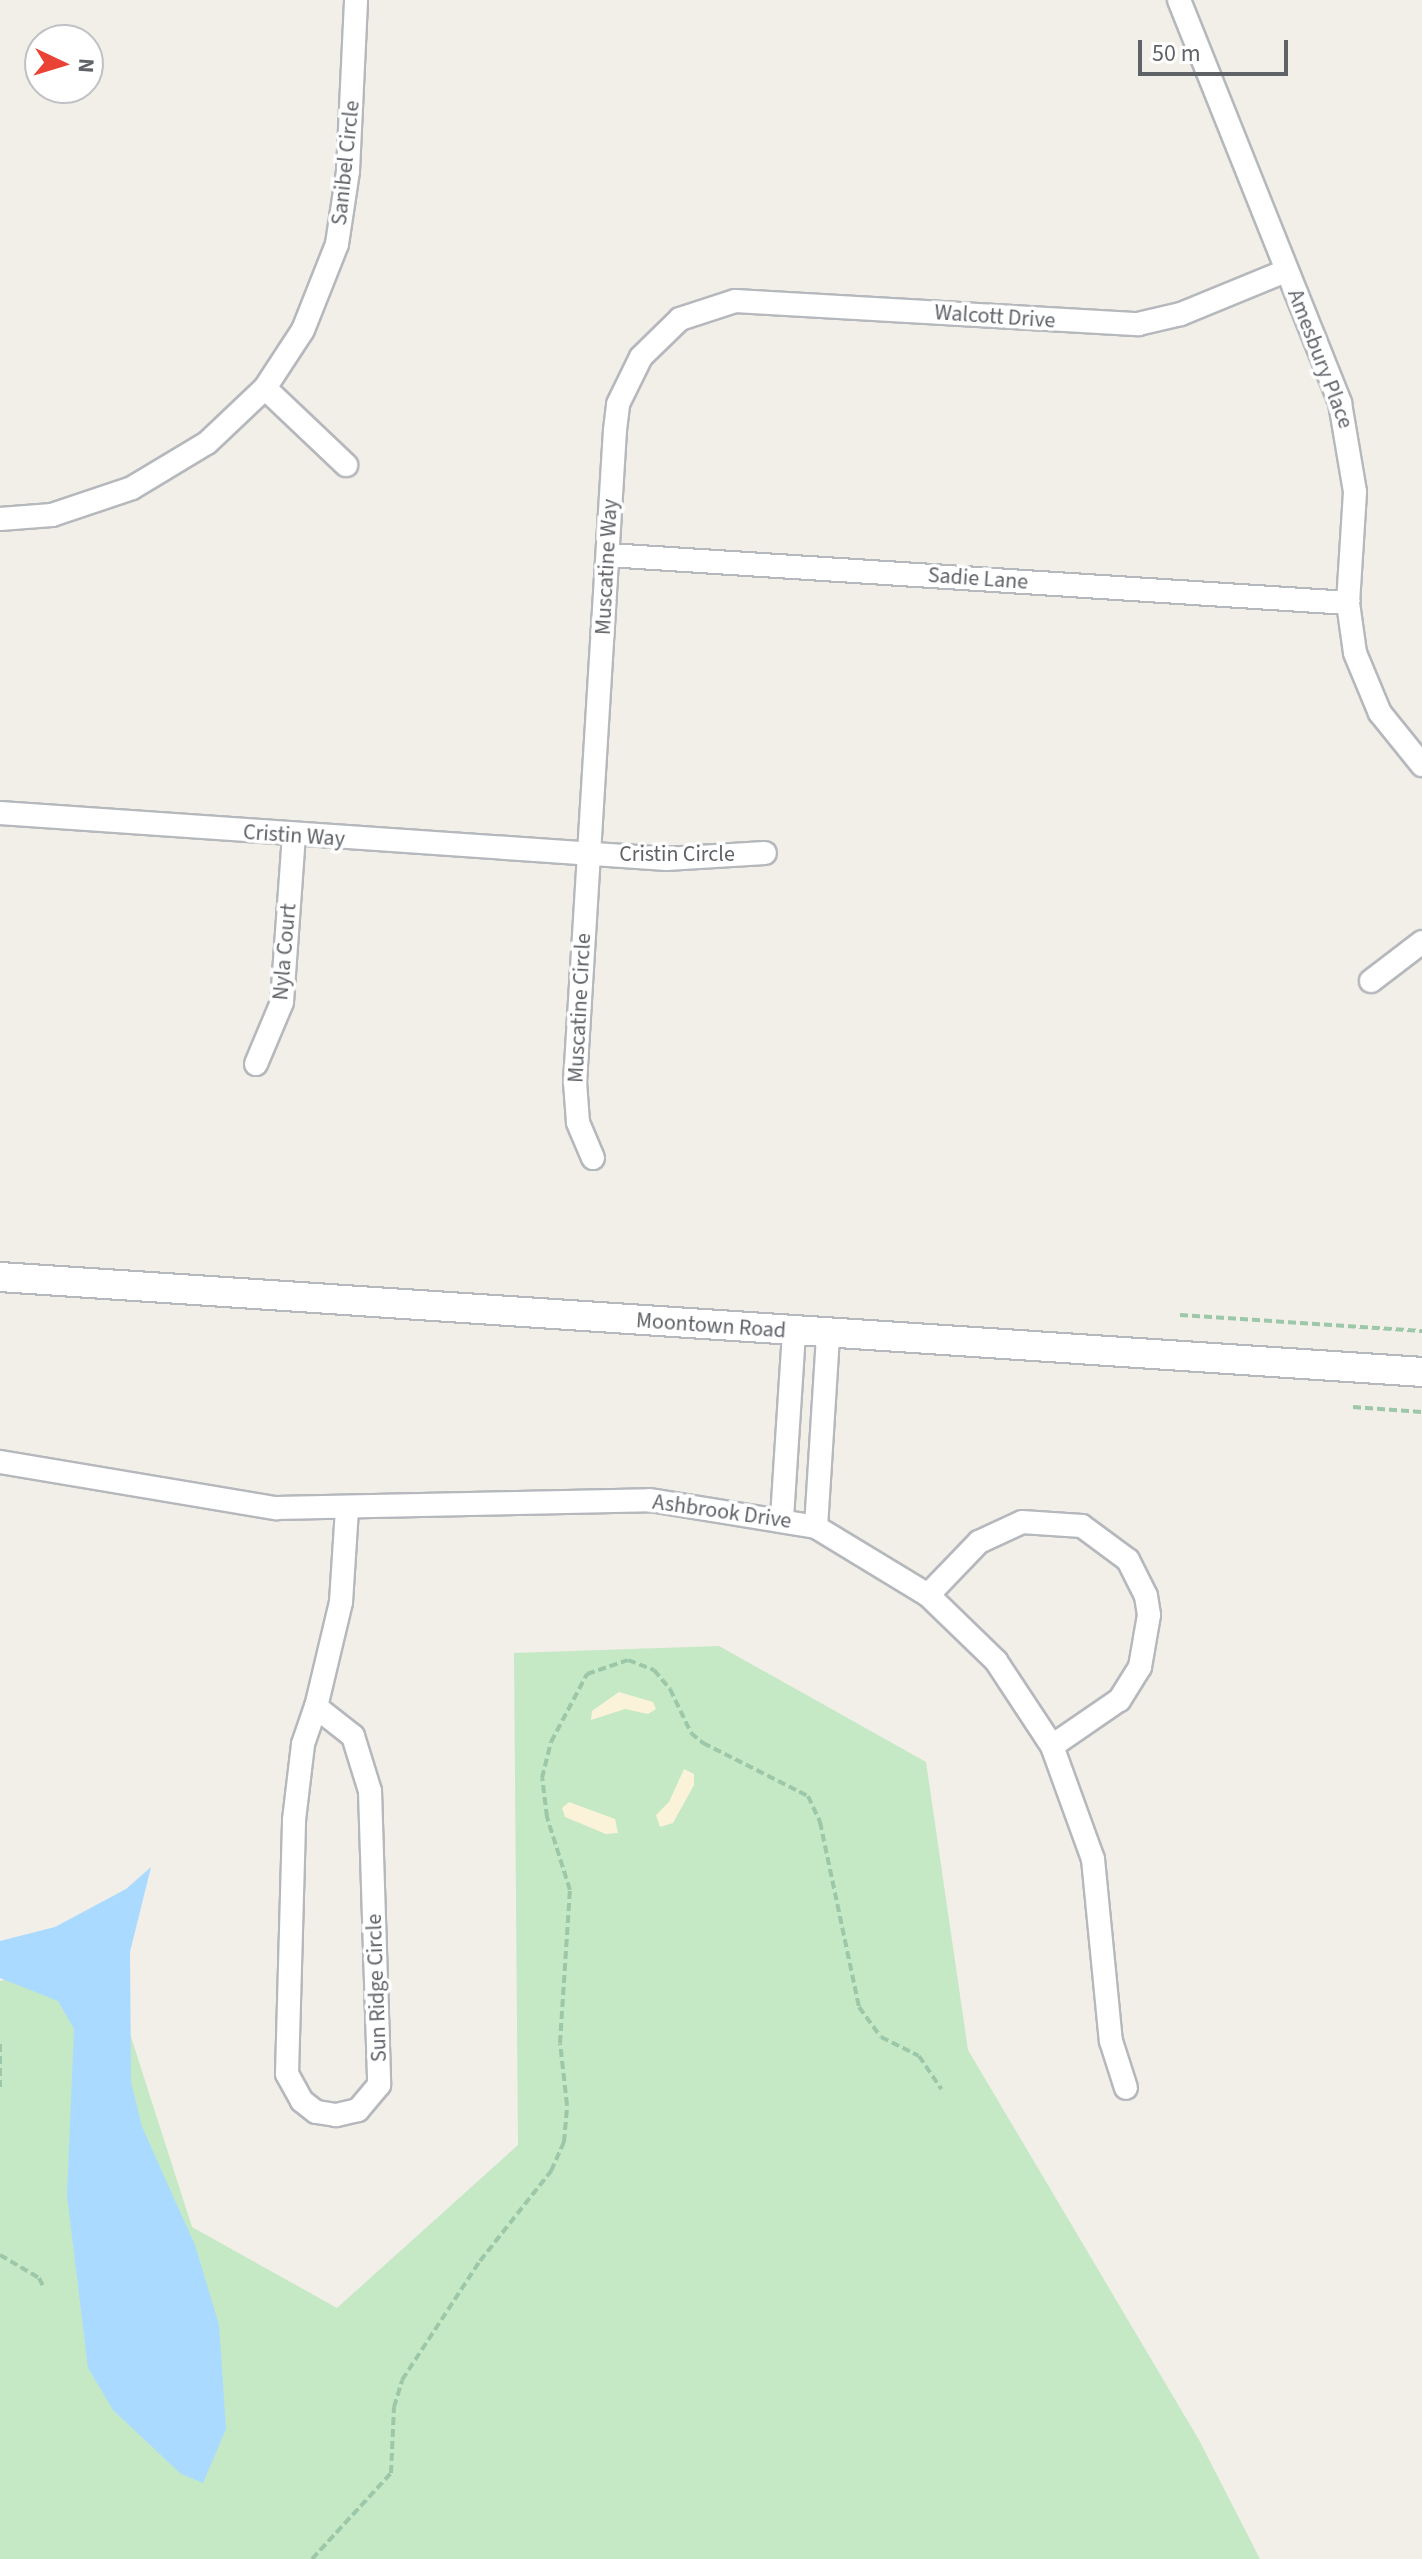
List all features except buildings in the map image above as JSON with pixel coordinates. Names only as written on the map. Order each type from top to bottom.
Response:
[{"type":"street","name":"Sanibel Circle","points":[[0,519],[52,515],[132,488],[207,443],[265,388],[303,330],[337,244],[348,171],[356,0]]},
{"type":"street","name":"Amesbury Place","points":[[1179,0],[1349,434],[1355,492],[1348,603],[1364,680],[1380,713],[1422,765]]},
{"type":"street","name":"Walcott Drive","points":[[696,311],[756,301],[1138,324],[1181,314],[1286,271]]},
{"type":"street","name":"Muscatine Way","points":[[589,855],[618,404],[641,357],[665,331],[696,311]]},
{"type":"street","points":[[265,388],[346,465]]},
{"type":"street","name":"Sadie Lane","points":[[608,555],[1348,603]]},
{"type":"street","name":"Cristin Way","points":[[0,813],[589,855]]},
{"type":"street","name":"Nyla Court","points":[[256,1064],[282,1002],[294,836]]},
{"type":"street","name":"Cristin Circle","points":[[589,855],[690,859],[765,853]]},
{"type":"street","name":"Muscatine Circle","points":[[589,855],[575,1092],[582,1139],[593,1158]]},
{"type":"street","points":[[1371,981],[1422,942]]},
{"type":"street","name":"Moontown Road","points":[[0,1277],[1422,1372]]},
{"type":"street","points":[[782,1518],[794,1331]]},
{"type":"street","points":[[816,1527],[828,1334]]},
{"type":"street","name":"Ashbrook Drive","points":[[0,1462],[276,1508],[347,1509],[650,1500],[782,1518],[816,1527],[928,1595],[996,1661],[1052,1746],[1093,1859],[1111,2041],[1126,2088]]},
{"type":"street","name":"Sun Ridge Circle","points":[[316,1707],[353,1736],[370,1791],[379,2085],[358,2110],[336,2115],[316,2112],[302,2101],[287,2074],[294,1820],[303,1744],[316,1707],[341,1602],[347,1509]]},
{"type":"street","points":[[928,1595],[979,1542],[1022,1522],[1082,1526],[1128,1560],[1146,1596],[1149,1615],[1140,1667],[1119,1700],[1052,1746]]},
{"type":"path","points":[[1180,1315],[1422,1331]]},
{"type":"path","points":[[1353,1407],[1422,1412]]},
{"type":"path","points":[[312,2559],[391,2473],[394,2407],[402,2380],[480,2261],[551,2171],[564,2142],[567,2105],[560,2043],[570,1890],[547,1817],[542,1778],[554,1735],[587,1674],[628,1660],[654,1670],[670,1689],[691,1733],[703,1743],[808,1796],[820,1822],[859,2007],[881,2037],[919,2056],[941,2089]]},
{"type":"path","points":[[0,2044],[0,2087]]},
{"type":"path","points":[[0,2255],[39,2278],[44,2288]]},
{"type":"green space","points":[[719,1646],[926,1762],[968,2050],[1199,2440],[1260,2559],[0,2559],[0,1981],[106,1959],[192,2227],[337,2308],[518,2145],[514,1653]]},
{"type":"sand","points":[[619,1692],[653,1702],[656,1709],[648,1714],[625,1709],[591,1720],[592,1711]]},
{"type":"sand","points":[[684,1769],[694,1774],[694,1785],[673,1823],[660,1827],[656,1815],[669,1802]]},
{"type":"sand","points":[[569,1802],[615,1819],[618,1833],[606,1834],[565,1817],[562,1808]]},
{"type":"water","points":[[151,1867],[130,1952],[131,2082],[142,2127],[195,2245],[219,2325],[226,2429],[203,2483],[181,2474],[113,2410],[88,2368],[67,2195],[74,2029],[58,2001],[0,1978],[0,1941],[55,1927],[126,1889]]}]
